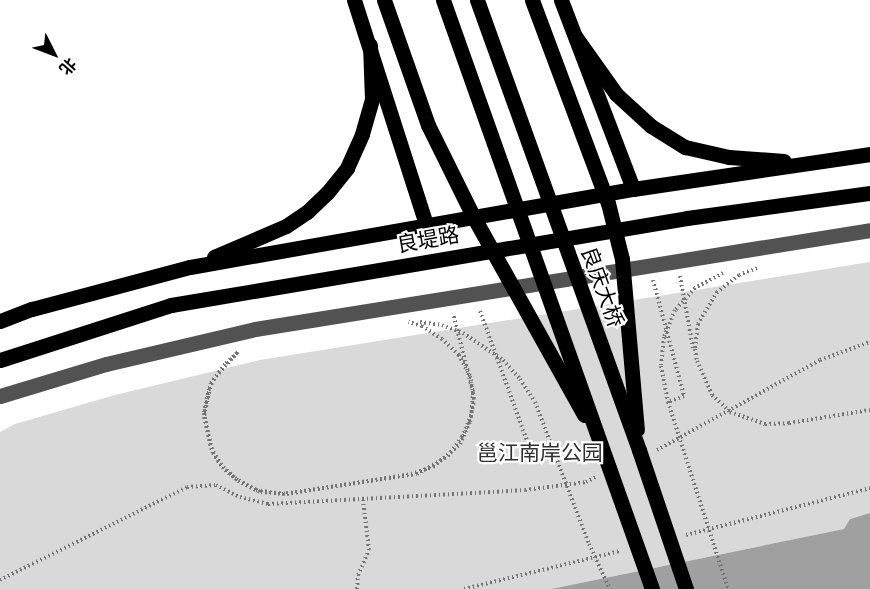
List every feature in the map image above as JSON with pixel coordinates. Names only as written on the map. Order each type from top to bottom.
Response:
[{"type":"main road","points":[[354,0],[426,224]]},
{"type":"main road","points":[[384,0],[428,125],[473,216],[607,456]]},
{"type":"main road","points":[[443,0],[607,456],[652,589]]},
{"type":"main road","name":"良庆大桥","points":[[477,0],[645,452],[686,589]]},
{"type":"main road","points":[[532,0],[608,203],[622,259],[645,452]]},
{"type":"main road","points":[[561,0],[633,189]]},
{"type":"main road","points":[[575,36],[615,94],[651,126],[685,147],[729,157],[814,163]]},
{"type":"main road","points":[[190,267],[285,226],[307,212],[327,193],[347,168],[362,134],[372,99],[370,45]]},
{"type":"main road","name":"良堤路","points":[[0,321],[32,309],[190,267],[633,189],[870,154]]},
{"type":"main road","name":"良堤路","points":[[0,360],[171,305],[687,218],[870,193]]},
{"type":"lane","points":[[0,396],[106,364],[255,329],[870,230]]},
{"type":"path","points":[[766,264],[738,275],[726,284],[703,313],[695,349],[700,373],[712,395],[730,412],[765,424],[789,423],[870,410]]},
{"type":"path","points":[[648,265],[684,396],[668,402]]},
{"type":"path","points":[[735,269],[758,266]]},
{"type":"path","points":[[728,271],[695,288],[684,298],[668,323],[661,351],[661,366],[668,402],[728,589]]},
{"type":"path","points":[[681,277],[696,366],[707,388],[724,408],[758,424],[783,426],[870,410]]},
{"type":"path","points":[[474,295],[530,449],[549,443]]},
{"type":"path","points":[[452,312],[473,392],[471,416],[468,427],[448,456],[417,474],[282,494],[256,490],[235,478],[225,470],[211,448],[204,413],[209,389],[214,379],[228,360],[243,350],[217,373],[207,394],[204,417],[213,453],[220,464],[238,481],[261,492],[287,494],[411,474],[434,467],[460,444],[470,422],[474,399],[470,376],[451,346],[422,326],[404,321],[442,326],[463,333],[496,355],[520,379],[535,402],[589,544],[610,589]]},
{"type":"path","points":[[645,452],[820,360],[870,342]]},
{"type":"path","points":[[0,580],[187,487],[216,485],[240,497],[268,504],[525,490],[586,482],[597,477]]},
{"type":"path","points":[[357,589],[358,575],[369,550],[363,500]]},
{"type":"green space","name":"邕江南岸公园","points":[[870,262],[870,513],[850,519],[845,529],[551,589],[0,589],[0,432],[15,424],[115,395],[260,360]]},
{"type":"shaded area","points":[[870,513],[870,589],[551,589],[844,529],[850,519]]}]
